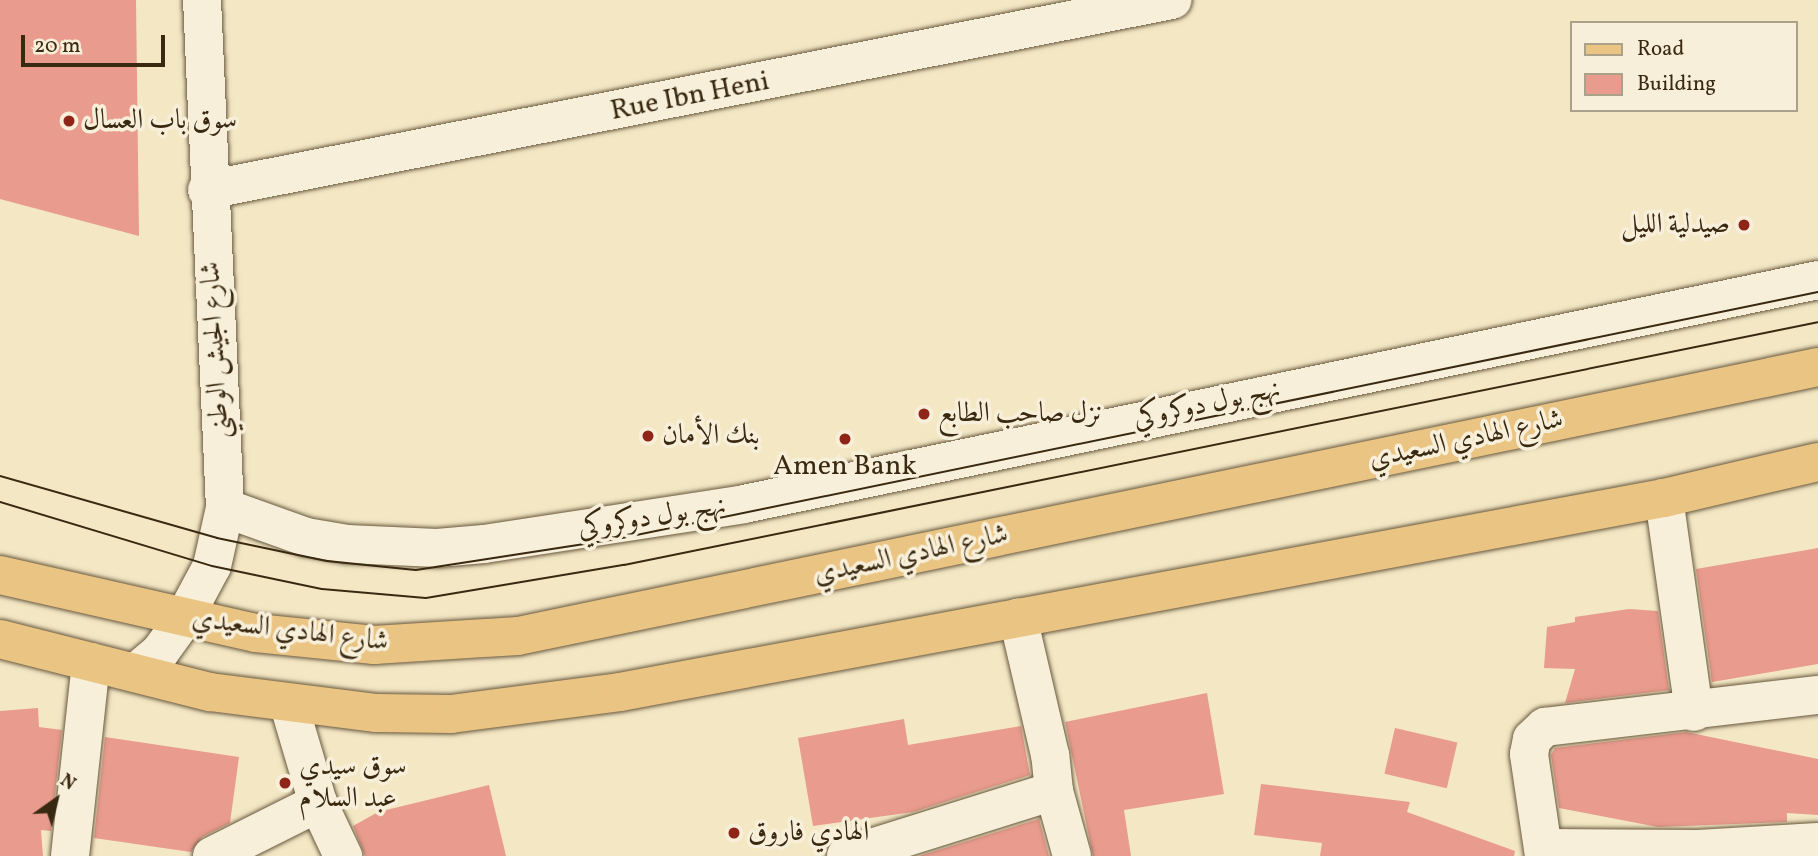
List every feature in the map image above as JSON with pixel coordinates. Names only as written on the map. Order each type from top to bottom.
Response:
[{"type":"main road","name":"شارع الهادي السعيدي","points":[[0,575],[183,620],[256,633],[374,645],[519,636],[1818,367]]},
{"type":"main road","points":[[0,639],[210,692],[289,705],[451,714],[536,704],[1018,618],[1664,498],[1818,462]]},
{"type":"street","name":"شارع الجيش الوطني","points":[[135,673],[160,652],[183,620],[212,566],[225,508],[207,190],[202,0]]},
{"type":"street","name":"Rue Ibn Heni","points":[[207,190],[1171,0]]},
{"type":"street","name":"نهج بول دوكروكي","points":[[225,508],[306,537],[347,544],[437,548],[484,544],[744,504],[1818,280]]},
{"type":"street","points":[[1664,498],[1695,712]]},
{"type":"street","points":[[1018,618],[1050,755],[1054,791],[1072,856]]},
{"type":"street","points":[[70,856],[91,662]]},
{"type":"street","points":[[1818,695],[1538,731],[1529,754],[1544,852],[1698,849],[1818,842]]},
{"type":"street","points":[[289,705],[318,803],[343,856]]},
{"type":"street","points":[[846,856],[1054,791]]},
{"type":"street","points":[[212,856],[318,803]]},
{"type":"building","name":"سوق باب العسال","points":[[0,0],[136,0],[139,236],[0,199]]},
{"type":"building","points":[[1818,548],[1818,664],[1712,682],[1696,569]]},
{"type":"building","points":[[1629,609],[1658,611],[1669,690],[1565,703],[1575,669],[1544,668],[1547,627],[1575,622],[1575,617]]},
{"type":"building","points":[[1207,693],[1224,794],[1124,810],[1131,856],[1093,856],[1065,722]]},
{"type":"building","points":[[38,708],[39,727],[62,730],[51,831],[41,830],[43,856],[0,856],[0,711]]},
{"type":"building","points":[[904,719],[908,745],[1021,726],[1030,775],[913,812],[813,826],[798,738]]},
{"type":"building","points":[[1395,728],[1457,742],[1447,788],[1384,774]]},
{"type":"building","points":[[1686,732],[1818,759],[1818,815],[1787,813],[1787,822],[1658,827],[1559,808],[1551,755],[1555,748]]},
{"type":"building","points":[[105,737],[239,757],[230,823],[202,837],[191,852],[94,838]]},
{"type":"building","points":[[1261,784],[1410,802],[1407,812],[1515,851],[1514,856],[1320,856],[1322,843],[1254,835]]},
{"type":"building","points":[[489,785],[506,856],[365,856],[353,826],[378,812]]},
{"type":"building","points":[[1039,819],[1049,856],[919,856]]},
{"type":"tram line","points":[[0,476],[217,538],[327,561],[416,570],[617,539],[1818,292]]},
{"type":"tram line","points":[[0,502],[212,566],[322,589],[426,598],[624,565],[1818,322]]},
{"type":"place","name":"سوق باب العسال","points":[[69,121]]},
{"type":"place","name":"صيدلية الليل","points":[[1744,225]]},
{"type":"place","name":"نزل صاحب الطابع","points":[[924,414]]},
{"type":"place","name":"بنك الأمان","points":[[648,436]]},
{"type":"place","name":"Amen Bank","points":[[845,439]]},
{"type":"place","name":"سوق سيدي عبد السلام","points":[[285,783]]},
{"type":"place","name":"الهادي فاروق","points":[[734,833]]}]
